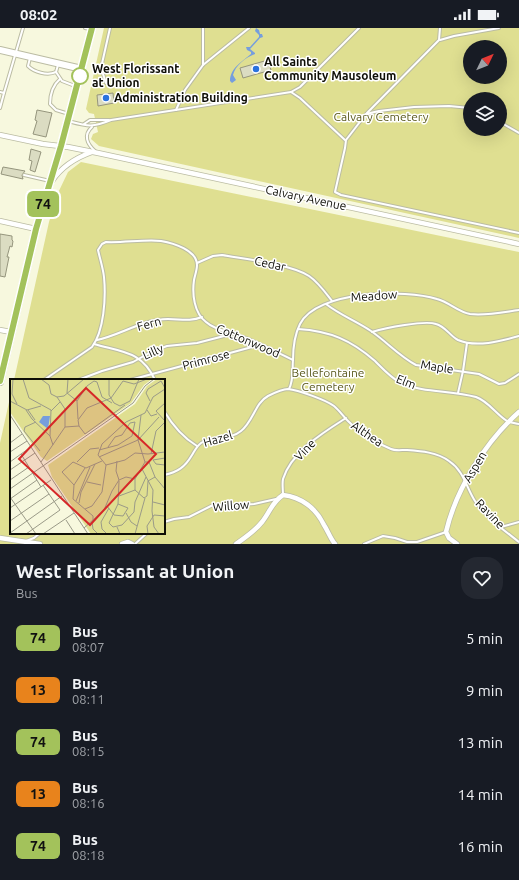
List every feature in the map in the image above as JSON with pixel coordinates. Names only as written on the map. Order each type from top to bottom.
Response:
[{"type":"main road","points":[[0,382],[36,229],[82,69],[90,28]]},
{"type":"main road","points":[[0,50],[82,69]]},
{"type":"street","name":"Calvary Avenue","points":[[0,135],[96,153],[519,244]]},
{"type":"street","points":[[49,183],[70,162],[81,156],[96,153]]},
{"type":"street","points":[[0,221],[36,229]]},
{"type":"street","points":[[0,330],[11,332]]},
{"type":"street","name":"Aspen","points":[[446,532],[451,515],[466,482],[493,438],[508,421],[519,412]]},
{"type":"street","points":[[236,544],[253,532],[263,522],[276,499],[283,495],[298,498],[318,514],[329,536],[335,544]]},
{"type":"street","points":[[446,532],[449,538],[457,544]]},
{"type":"street","points":[[0,538],[20,543],[40,544]]},
{"type":"street","points":[[122,544],[128,542],[134,544]]},
{"type":"lane","points":[[0,108],[23,28]]},
{"type":"lane","points":[[106,83],[101,68],[110,28]]},
{"type":"lane","points":[[203,28],[203,65]]},
{"type":"lane","points":[[176,110],[185,90],[203,65],[249,28]]},
{"type":"lane","points":[[84,124],[90,120],[110,120],[291,92],[300,87],[359,28]]},
{"type":"lane","points":[[439,40],[440,28]]},
{"type":"lane","points":[[489,28],[493,29]]},
{"type":"lane","points":[[499,28],[439,40],[366,114],[346,140],[335,192],[337,194],[519,233]]},
{"type":"lane","points":[[30,57],[28,66],[32,70],[50,74],[56,72]]},
{"type":"lane","points":[[58,63],[56,72],[60,78],[77,86]]},
{"type":"lane","points":[[60,78],[55,84],[50,98],[50,104],[56,110],[69,114]]},
{"type":"lane","points":[[0,92],[4,93]]},
{"type":"lane","points":[[291,92],[300,98],[346,140]]},
{"type":"lane","points":[[366,114],[414,107],[449,106],[463,107]]},
{"type":"lane","points":[[96,153],[86,139],[87,132],[92,126],[110,120]]},
{"type":"lane","points":[[68,121],[92,126]]},
{"type":"lane","points":[[507,126],[519,133]]},
{"type":"lane","points":[[24,175],[49,183]]},
{"type":"lane","points":[[46,379],[92,348],[97,340],[101,324],[104,290],[104,277],[98,250],[100,246],[106,242],[159,240],[177,244],[193,255],[197,263],[193,289],[195,302],[202,317]]},
{"type":"lane","name":"Cedar","points":[[197,263],[222,254],[295,269],[309,276],[320,286],[332,301]]},
{"type":"lane","name":"Meadow","points":[[289,389],[294,375],[293,360],[296,336],[300,323],[307,316],[332,301],[359,295],[412,294],[438,299],[462,312],[471,314],[519,310]]},
{"type":"lane","name":"Maple","points":[[326,304],[335,311],[352,319],[372,332],[407,360],[416,364],[479,374],[499,384],[505,383],[519,374]]},
{"type":"lane","name":"Fern","points":[[97,340],[107,338],[152,321],[168,319],[196,320],[202,317]]},
{"type":"lane","name":"Cottonwood","points":[[202,317],[205,322],[211,326],[244,337],[293,360]]},
{"type":"lane","points":[[372,332],[380,329],[436,323],[443,327],[457,340],[467,343],[487,343],[519,336]]},
{"type":"lane","name":"Elm","points":[[298,329],[322,332],[341,338],[357,346],[390,376],[400,382],[412,387],[458,393],[482,400],[508,421],[519,424]]},
{"type":"lane","name":"Lilly","points":[[81,379],[133,362],[150,352],[167,346],[196,343],[228,335],[230,333]]},
{"type":"lane","name":"Maple","points":[[458,393],[467,343]]},
{"type":"lane","points":[[94,344],[132,354],[139,358],[148,367],[155,379]]},
{"type":"lane","name":"Primrose","points":[[134,379],[252,347],[258,344]]},
{"type":"lane","name":"Althea","points":[[289,389],[320,399],[332,405],[364,434],[393,450],[420,451],[434,454],[448,460],[457,467],[466,482]]},
{"type":"lane","name":"Hazel","points":[[165,475],[176,472],[185,466],[197,446],[202,442],[229,437],[242,431],[251,420],[258,407],[267,397],[289,389]]},
{"type":"lane","points":[[165,414],[176,430],[186,440],[197,446]]},
{"type":"lane","name":"Vine","points":[[283,495],[283,479],[290,466],[302,450],[314,439],[346,418]]},
{"type":"lane","name":"Ravine","points":[[466,482],[475,501],[486,514],[519,542]]},
{"type":"lane","name":"Willow","points":[[165,522],[189,517],[212,505],[228,506],[254,504],[276,499]]},
{"type":"lane","points":[[501,526],[519,522]]},
{"type":"lane","points":[[364,544],[383,536],[395,538],[408,543],[417,542],[446,532]]},
{"type":"lane","points":[[20,543],[34,538],[39,534]]},
{"type":"lane","points":[[134,544],[146,534]]},
{"type":"green space","name":"Calvary Cemetery","points":[[104,28],[519,28],[519,238],[99,146],[91,139],[93,134],[98,132],[94,114],[89,113],[86,109]]},
{"type":"green space","name":"Bellefontaine Cemetery","points":[[81,162],[519,252],[519,544],[0,544],[0,443],[10,398],[10,534],[165,534],[165,379],[14,379],[49,222],[57,195],[68,172]]},
{"type":"water","points":[[256,28],[263,37],[260,38],[250,49],[255,54],[238,65],[251,54],[246,47],[250,47],[259,35],[255,31]]},
{"type":"water","points":[[238,65],[233,75],[236,80],[232,83],[230,81],[230,77]]},
{"type":"building","name":"All Saints Community Mausoleum","points":[[268,60],[271,70],[243,78],[240,68]]},
{"type":"building","name":"Administration Building","points":[[113,93],[114,103],[98,106],[97,95]]},
{"type":"building","points":[[37,110],[52,113],[46,137],[33,134],[37,121],[35,120]]},
{"type":"building","points":[[31,149],[41,152],[35,172],[30,170],[32,161],[29,160]]},
{"type":"building","points":[[3,167],[25,171],[22,175],[23,179],[1,174]]},
{"type":"building","points":[[0,234],[12,236],[13,241],[7,257],[9,257],[5,277],[0,276]]},
{"type":"bus line","name":"74","points":[[0,381],[36,229],[61,146],[92,28]]},
{"type":"place","name":"All Saints Community Mausoleum","points":[[256,69]]},
{"type":"place","name":"West Florissant at Union","points":[[80,76]]},
{"type":"place","name":"Administration Building","points":[[106,98]]}]
